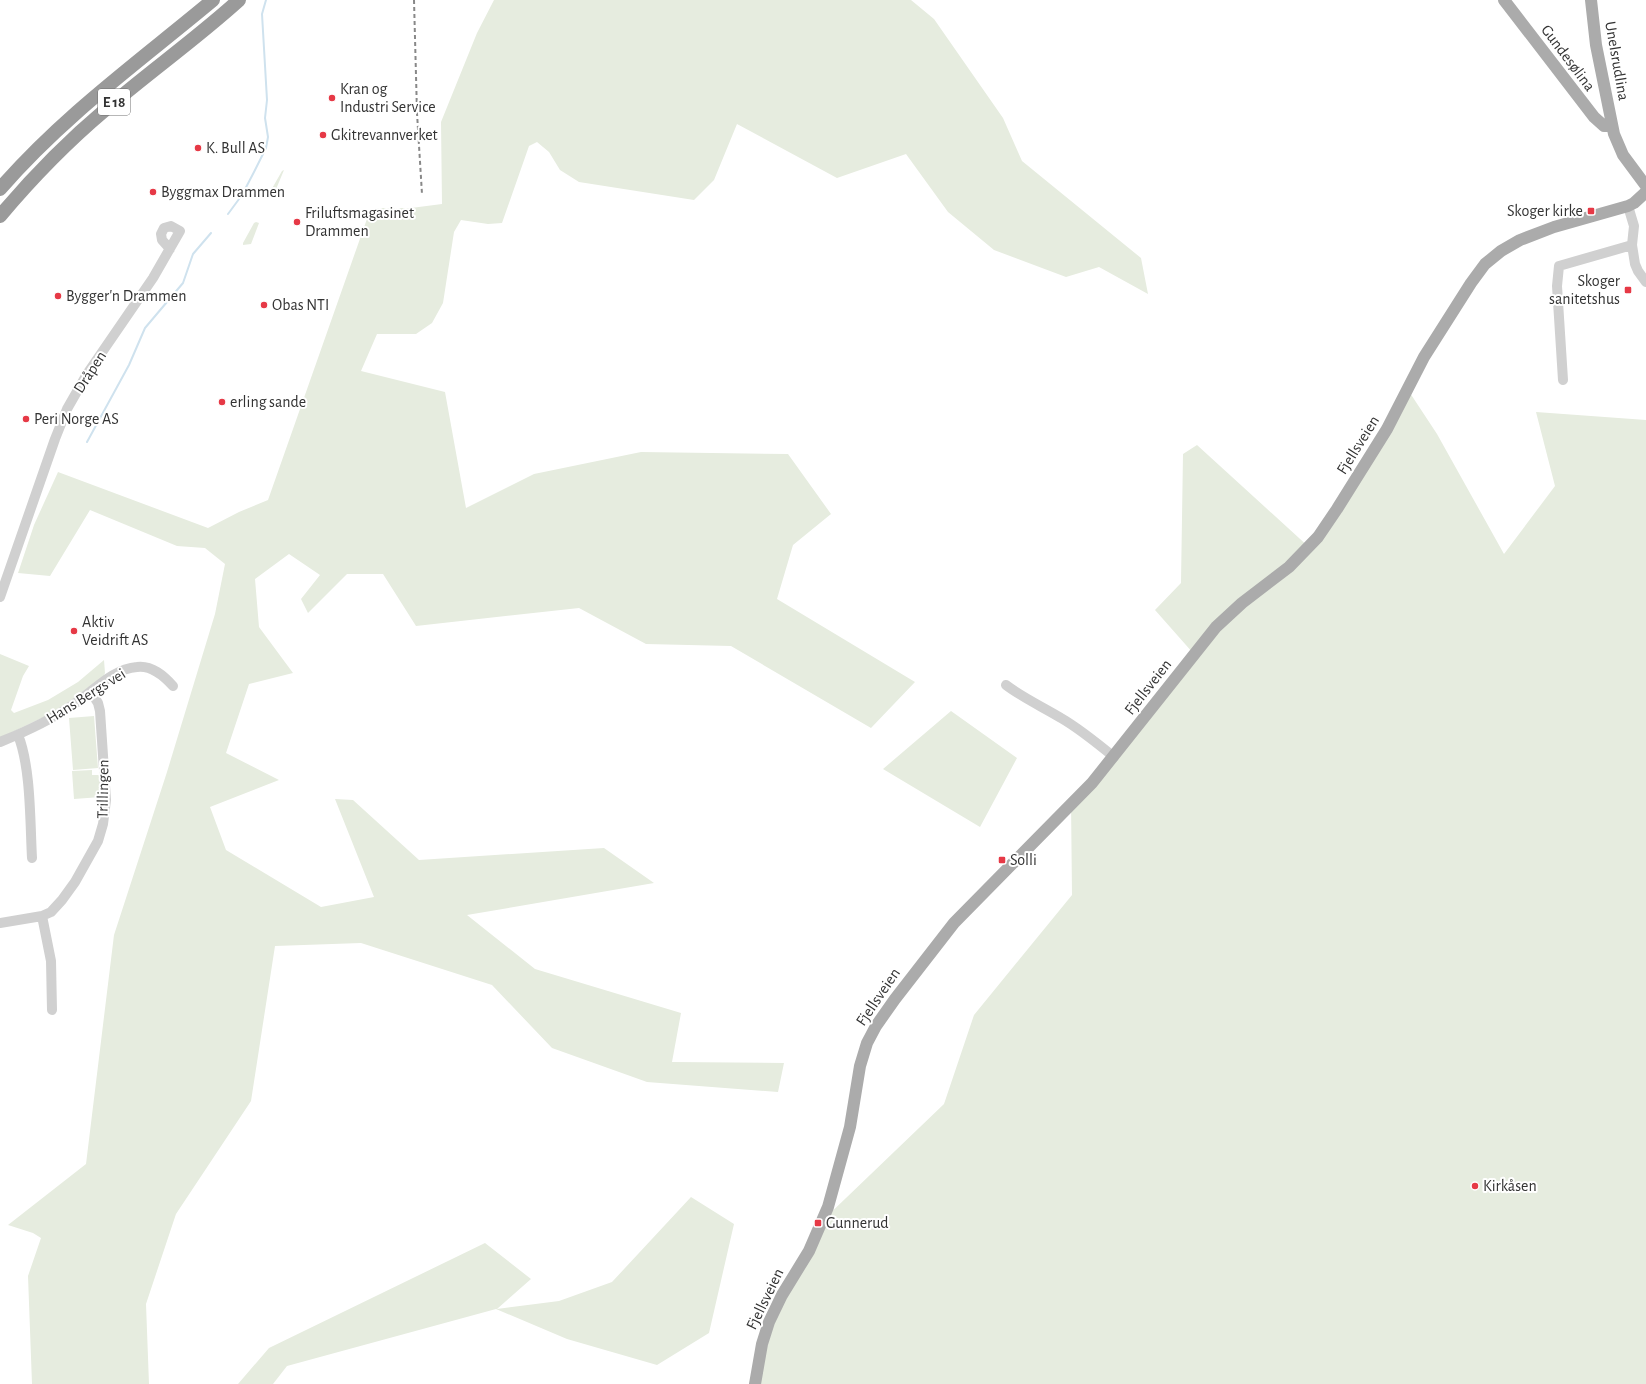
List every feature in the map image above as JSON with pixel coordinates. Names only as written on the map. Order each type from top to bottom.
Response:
[{"type":"highway","name":"E 18","points":[[0,189],[68,119],[116,78],[213,0]]},
{"type":"highway","name":"E 18","points":[[0,216],[45,166],[80,131],[239,0]]},
{"type":"main road","name":"Gundesølina","points":[[1504,0],[1594,117],[1604,126],[1612,126]]},
{"type":"main road","name":"Unelsrudlina","points":[[1591,0],[1596,45],[1612,126],[1623,155],[1646,186]]},
{"type":"main road","name":"Fjellsveien","points":[[755,1384],[762,1344],[769,1322],[782,1295],[809,1251],[828,1207],[850,1127],[863,1054],[876,1026],[932,949],[954,923],[1092,783],[1216,627],[1242,603],[1289,567],[1318,537],[1390,424],[1424,357],[1485,264],[1509,246],[1527,237],[1628,206],[1634,203],[1646,192]]},
{"type":"street","points":[[1628,206],[1634,226],[1632,245],[1638,271],[1646,282]]},
{"type":"street","points":[[1563,380],[1557,286],[1559,266],[1632,245]]},
{"type":"street","name":"Dråpen","points":[[0,597],[55,439],[67,409],[87,374],[153,278],[170,249]]},
{"type":"street","name":"Hans Bergs vei","points":[[0,742],[18,735],[73,705],[119,672],[138,666],[161,674],[174,686]]},
{"type":"street","points":[[1006,685],[1078,729],[1114,757]]},
{"type":"street","name":"Trillingen","points":[[0,923],[42,916],[56,908],[75,882],[98,841],[103,824],[106,800],[102,720],[98,703],[92,692]]},
{"type":"street","points":[[18,735],[23,746],[27,775],[32,858]]},
{"type":"street","points":[[42,916],[51,961],[52,1010]]},
{"type":"shaded area","points":[[494,0],[911,0],[934,19],[1003,118],[1022,161],[1141,258],[1148,294],[1099,267],[1066,277],[994,250],[948,212],[906,154],[837,178],[737,124],[714,180],[694,200],[579,182],[560,170],[549,152],[537,142],[529,146],[502,223],[488,224],[461,220],[454,232],[443,303],[432,323],[416,334],[377,334],[361,371],[445,392],[466,508],[534,474],[641,452],[788,454],[831,514],[793,545],[777,599],[915,682],[871,728],[731,646],[646,644],[579,608],[416,626],[383,574],[347,574],[308,613],[301,599],[320,575],[289,554],[255,579],[259,627],[293,673],[249,684],[226,753],[279,780],[210,807],[226,850],[321,907],[374,897],[335,799],[353,800],[419,860],[604,848],[654,883],[467,915],[535,969],[681,1013],[672,1062],[784,1063],[778,1092],[647,1082],[552,1048],[492,985],[361,943],[275,946],[251,1101],[176,1214],[146,1304],[149,1384],[32,1384],[28,1276],[41,1238],[33,1233],[8,1225],[86,1164],[114,935],[167,772],[215,614],[225,564],[205,548],[177,546],[90,510],[50,576],[18,573],[34,525],[58,472],[208,528],[239,512],[268,500],[368,216],[375,208],[411,208],[442,204],[441,122],[477,33]]},
{"type":"shaded area","points":[[284,170],[274,194],[270,192],[282,171]]},
{"type":"shaded area","points":[[254,223],[259,223],[251,244],[243,245]]},
{"type":"shaded area","points":[[1410,393],[1437,434],[1504,554],[1555,486],[1536,412],[1646,420],[1646,1384],[754,1384],[760,1349],[822,1221],[944,1104],[974,1015],[1072,895],[1071,802],[1193,653],[1155,610],[1181,583],[1183,454],[1197,445],[1311,549]]},
{"type":"shaded area","points":[[0,654],[29,666],[23,676],[11,710],[14,713],[48,700],[78,682],[104,660],[105,673],[103,678],[54,712],[0,738]]},
{"type":"shaded area","points":[[951,711],[1017,758],[980,827],[883,769]]},
{"type":"shaded area","points":[[94,716],[98,768],[73,770],[69,718]]},
{"type":"shaded area","points":[[92,770],[92,775],[100,775],[101,797],[74,799],[72,771]]},
{"type":"shaded area","points":[[691,1197],[734,1224],[709,1333],[657,1365],[567,1339],[496,1309],[287,1366],[273,1384],[238,1384],[269,1348],[485,1243],[531,1279],[497,1309],[559,1301],[612,1282]]},
{"type":"waterway","points":[[228,214],[242,195],[254,172],[266,148],[268,137],[265,118],[267,100],[262,14],[266,0]]},
{"type":"waterway","points":[[87,442],[129,365],[145,328],[183,283],[193,254],[211,233]]},
{"type":"railway","points":[[414,0],[417,113],[422,194]]},
{"type":"place","name":"Kran og Industri Service","points":[[332,98]]},
{"type":"place","name":"Gkitrevannverket","points":[[323,135]]},
{"type":"place","name":"K. Bull AS","points":[[198,148]]},
{"type":"place","name":"Byggmax Drammen","points":[[153,192]]},
{"type":"place","name":"Skoger kirke","points":[[1591,211]]},
{"type":"place","name":"Friluftsmagasinet Drammen","points":[[297,222]]},
{"type":"place","name":"Skoger sanitetshus","points":[[1628,290]]},
{"type":"place","name":"Bygger'n Drammen","points":[[58,296]]},
{"type":"place","name":"Obas NTI","points":[[264,305]]},
{"type":"place","name":"erling sande","points":[[222,402]]},
{"type":"place","name":"Peri Norge AS","points":[[26,419]]},
{"type":"place","name":"Aktiv Veidrift AS","points":[[74,631]]},
{"type":"place","name":"Solli","points":[[1002,860]]},
{"type":"place","name":"Kirkåsen","points":[[1475,1186]]},
{"type":"place","name":"Gunnerud","points":[[818,1223]]}]
